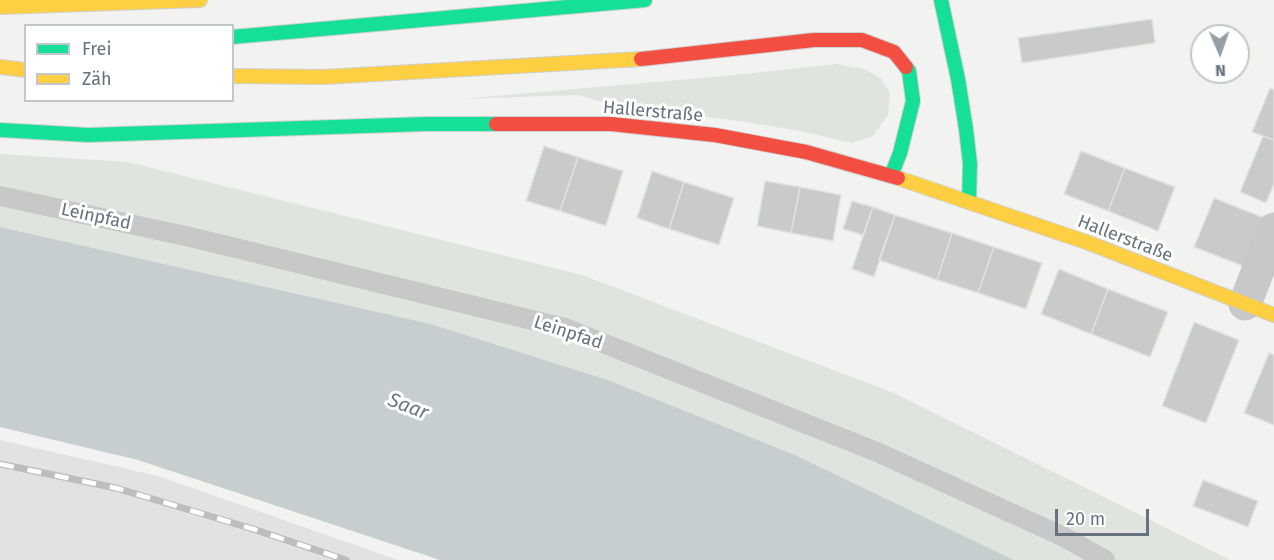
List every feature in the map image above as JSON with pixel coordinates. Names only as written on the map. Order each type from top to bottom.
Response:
[{"type":"main road","points":[[0,7],[200,0]]},
{"type":"main road","points":[[234,37],[645,0]]},
{"type":"main road","points":[[941,0],[966,129],[970,164],[969,202]]},
{"type":"main road","points":[[234,75],[323,76],[467,70],[644,58],[814,40],[862,40],[894,52],[909,71],[913,101],[900,153],[891,176]]},
{"type":"main road","points":[[0,68],[24,70]]},
{"type":"main road","name":"Hallerstraße","points":[[0,130],[88,135],[426,124],[611,124],[715,135],[806,152],[891,176],[1089,243],[1260,310]]},
{"type":"street","points":[[1260,310],[1274,229]]},
{"type":"lane","name":"Leinpfad","points":[[0,196],[190,237],[565,328],[877,452],[1064,537],[1106,560]]},
{"type":"shaded area","points":[[836,64],[864,69],[881,78],[890,94],[888,115],[872,137],[851,143],[806,132],[746,122],[613,105],[577,95],[460,99],[735,75]]},
{"type":"shaded area","points":[[0,154],[128,162],[582,275],[894,393],[1231,560],[1014,560],[795,455],[608,380],[431,324],[0,227]]},
{"type":"shaded area","points":[[0,440],[158,476],[398,560],[0,560]]},
{"type":"water","name":"Saar","points":[[0,227],[431,324],[608,380],[795,455],[1014,560],[440,560],[138,460],[0,427]]},
{"type":"building","points":[[1152,19],[1155,43],[1022,63],[1018,38]]},
{"type":"building","points":[[1270,88],[1274,90],[1274,140],[1252,132]]},
{"type":"building","points":[[1263,136],[1274,140],[1274,184],[1266,203],[1240,192]]},
{"type":"building","points":[[544,146],[578,157],[560,211],[526,201]]},
{"type":"building","points":[[1081,151],[1125,168],[1108,211],[1064,194]]},
{"type":"building","points":[[578,157],[623,171],[606,226],[560,211]]},
{"type":"building","points":[[1125,168],[1175,187],[1158,231],[1108,211]]},
{"type":"building","points":[[652,171],[684,182],[669,229],[637,218]]},
{"type":"building","points":[[765,181],[800,187],[791,233],[757,226]]},
{"type":"building","points":[[684,182],[734,198],[719,245],[669,229]]},
{"type":"building","points":[[800,187],[841,195],[833,241],[791,233]]},
{"type":"building","points":[[1214,198],[1267,219],[1248,268],[1194,247]]},
{"type":"building","points":[[852,201],[873,207],[863,235],[843,229]]},
{"type":"building","points":[[873,207],[895,215],[874,277],[852,269]]},
{"type":"building","points":[[895,215],[952,233],[937,280],[879,260]]},
{"type":"building","points":[[952,233],[994,247],[978,293],[937,280]]},
{"type":"building","points":[[994,247],[1042,263],[1026,309],[978,293]]},
{"type":"building","points":[[1059,269],[1108,289],[1091,334],[1041,314]]},
{"type":"building","points":[[1108,289],[1168,312],[1150,357],[1091,334]]},
{"type":"building","points":[[1194,322],[1239,340],[1206,423],[1162,406]]},
{"type":"building","points":[[1269,353],[1274,355],[1274,425],[1244,413]]},
{"type":"building","points":[[1203,480],[1258,501],[1248,527],[1193,506]]},
{"type":"railway","points":[[0,464],[116,488],[253,529],[346,560]]},
{"type":"traffic: fast","points":[[234,37],[645,0]]},
{"type":"traffic: fast","points":[[941,0],[966,129],[970,164],[969,202]]},
{"type":"traffic: fast","points":[[891,176],[900,153],[913,101],[909,71],[906,67]]},
{"type":"traffic: fast","points":[[0,130],[88,135],[426,124],[496,124]]},
{"type":"traffic: slow","points":[[0,7],[200,0]]},
{"type":"traffic: slow","points":[[234,76],[323,77],[641,59]]},
{"type":"traffic: slow","points":[[0,67],[24,70]]},
{"type":"traffic: slow","points":[[898,178],[1089,243],[1274,315]]},
{"type":"traffic: jam","points":[[641,59],[814,40],[862,40],[894,52],[906,67]]},
{"type":"traffic: jam","points":[[496,124],[611,124],[715,135],[806,152],[898,178]]}]
